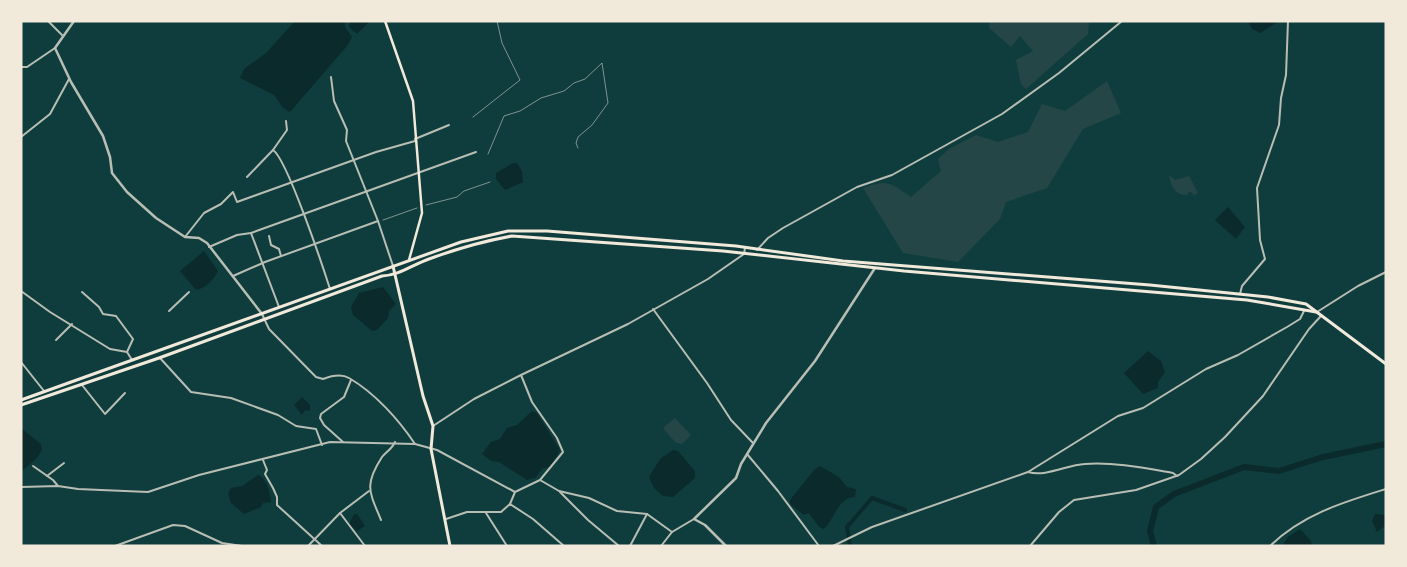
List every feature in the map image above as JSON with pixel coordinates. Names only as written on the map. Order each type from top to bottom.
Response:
[{"type":"main road","points":[[385,21],[413,101],[417,172],[422,213],[408,262]]},
{"type":"main road","points":[[21,400],[461,242],[522,230],[736,246],[843,261],[1240,294],[1306,304],[1386,364]]},
{"type":"main road","points":[[21,406],[159,358],[382,276],[395,275],[412,265],[435,256],[512,236],[735,253],[904,271],[1247,300],[1317,312]]},
{"type":"main road","points":[[393,266],[423,396],[433,426],[431,449],[449,545]]},
{"type":"main road","points":[[904,271],[905,266]]},
{"type":"street","points":[[48,21],[62,35]]},
{"type":"street","points":[[21,67],[27,67],[54,48],[74,21]]},
{"type":"street","points":[[757,250],[768,238],[790,224],[857,187],[892,176],[994,119],[1059,73],[1122,21]]},
{"type":"street","points":[[1240,294],[1242,286],[1264,260],[1260,240],[1257,188],[1279,125],[1281,98],[1286,75],[1288,21]]},
{"type":"street","points":[[54,48],[69,79],[102,136],[110,157],[112,172],[127,192],[156,218],[185,237],[199,238],[210,247],[262,314],[272,333],[316,377],[323,379],[340,376],[351,380],[380,402],[400,426],[404,428],[415,444]]},
{"type":"street","points":[[331,77],[334,101],[347,130],[346,142],[367,192],[393,266]]},
{"type":"street","points":[[21,138],[50,114],[69,79]]},
{"type":"street","points":[[247,177],[273,150],[287,130],[286,121]]},
{"type":"street","points":[[185,237],[204,214],[221,204],[233,192],[237,202],[415,140],[449,126]]},
{"type":"street","points":[[273,150],[278,153],[292,182],[330,289]]},
{"type":"street","points":[[210,247],[237,235],[251,233],[303,215],[476,152]]},
{"type":"street","points":[[233,276],[262,263],[378,222]]},
{"type":"street","points":[[251,233],[279,307]]},
{"type":"street","points":[[269,236],[271,245],[279,249],[281,256]]},
{"type":"street","points":[[736,246],[735,253],[738,257]]},
{"type":"street","points":[[433,426],[474,399],[628,324],[708,279],[744,254],[745,248]]},
{"type":"street","points":[[661,546],[672,532],[694,519],[731,484],[753,444],[776,410],[815,361],[875,268]]},
{"type":"street","points":[[1317,312],[1358,286],[1386,272]]},
{"type":"street","points":[[21,291],[50,312],[110,349],[127,352],[132,360]]},
{"type":"street","points":[[82,292],[99,307],[103,314],[116,316],[119,319],[133,339],[127,352]]},
{"type":"street","points":[[168,311],[189,292]]},
{"type":"street","points":[[653,309],[708,383],[731,420],[753,444]]},
{"type":"street","points":[[833,546],[872,527],[1028,472],[1118,416],[1143,408],[1206,369],[1238,355],[1287,327],[1300,319],[1304,311]]},
{"type":"street","points":[[1030,546],[1059,512],[1074,500],[1136,490],[1177,476],[1214,447],[1256,404],[1309,329],[1321,316]]},
{"type":"street","points":[[56,340],[72,324]]},
{"type":"street","points":[[159,358],[191,392],[231,398],[278,414],[296,426],[316,429],[322,445]]},
{"type":"street","points":[[21,362],[44,391]]},
{"type":"street","points":[[444,520],[467,512],[501,512],[510,504],[515,492],[540,480],[563,452],[557,438],[532,402],[521,375]]},
{"type":"street","points":[[343,442],[324,425],[320,418],[344,397],[351,380]]},
{"type":"street","points":[[82,385],[105,414],[125,393]]},
{"type":"street","points":[[21,487],[58,486],[148,492],[199,475],[322,445],[343,442],[395,442],[415,444],[431,449],[515,492]]},
{"type":"street","points":[[308,546],[340,513],[369,491],[376,468],[395,442]]},
{"type":"street","points":[[747,454],[778,491],[819,546]]},
{"type":"street","points":[[263,459],[267,470],[265,474],[277,497],[277,505],[322,546]]},
{"type":"street","points":[[47,476],[64,463]]},
{"type":"street","points":[[1028,472],[1041,473],[1088,464],[1124,465],[1173,473],[1177,476]]},
{"type":"street","points":[[33,466],[58,486]]},
{"type":"street","points":[[540,480],[559,491],[588,520],[619,546]]},
{"type":"street","points":[[1270,546],[1286,530],[1327,509],[1386,489]]},
{"type":"street","points":[[369,491],[381,520]]},
{"type":"street","points":[[559,491],[589,498],[617,511],[647,514],[672,532]]},
{"type":"street","points":[[510,504],[533,519],[564,546]]},
{"type":"street","points":[[340,513],[365,546]]},
{"type":"street","points":[[486,513],[507,546]]},
{"type":"street","points":[[630,546],[647,514]]},
{"type":"street","points":[[694,519],[705,525],[726,546]]},
{"type":"street","points":[[115,546],[173,526],[185,526],[222,544],[242,546]]},
{"type":"street","points":[[54,546],[64,544],[65,546]]},
{"type":"path","points":[[473,117],[520,80],[502,43],[497,21]]},
{"type":"path","points":[[488,154],[504,116],[520,111],[540,98],[564,91],[574,84],[586,80],[602,63],[608,103],[596,116],[592,125],[578,137],[576,143],[578,148]]},
{"type":"path","points":[[422,213],[423,207],[431,203],[450,199],[490,182]]},
{"type":"path","points":[[378,222],[421,207],[422,213]]},
{"type":"shaded area","points":[[295,21],[345,21],[345,27],[352,37],[347,46],[290,112],[283,108],[274,95],[240,78],[244,69],[266,53]]},
{"type":"shaded area","points":[[350,21],[370,21],[357,34],[349,27]]},
{"type":"shaded area","points":[[990,21],[1086,21],[1089,23],[1088,34],[1026,89],[1021,84],[1016,60],[1033,51],[1020,36],[1011,47],[989,28]]},
{"type":"shaded area","points":[[1248,21],[1279,21],[1260,33],[1252,29]]},
{"type":"shaded area","points":[[1107,81],[1121,113],[1083,129],[1047,188],[1006,202],[1000,219],[958,262],[903,253],[863,188],[884,183],[899,188],[911,197],[941,171],[938,159],[949,149],[976,135],[998,142],[1028,132],[1042,104],[1065,111]]},
{"type":"shaded area","points":[[513,163],[517,163],[522,171],[523,182],[505,190],[496,179],[496,173]]},
{"type":"shaded area","points":[[1169,175],[1175,180],[1189,176],[1198,193],[1194,195],[1190,191],[1187,195],[1179,194],[1172,187]]},
{"type":"shaded area","points":[[1228,207],[1245,227],[1236,239],[1215,220]]},
{"type":"shaded area","points":[[204,251],[218,271],[209,283],[196,290],[180,271]]},
{"type":"shaded area","points":[[383,287],[396,304],[389,311],[388,318],[377,330],[372,331],[353,315],[351,307],[359,293]]},
{"type":"shaded area","points":[[1148,351],[1161,361],[1165,372],[1158,382],[1158,388],[1143,394],[1124,373]]},
{"type":"shaded area","points":[[302,397],[310,405],[310,411],[305,410],[302,415],[294,405]]},
{"type":"shaded area","points":[[532,411],[537,413],[560,450],[551,466],[542,469],[535,478],[527,480],[499,462],[491,461],[482,454],[491,442],[500,439],[507,428],[517,425]]},
{"type":"shaded area","points":[[675,418],[691,435],[682,444],[675,442],[663,428]]},
{"type":"shaded area","points":[[21,428],[41,444],[42,450],[37,458],[22,471]]},
{"type":"shaded area","points":[[673,450],[678,451],[695,471],[695,478],[673,497],[663,496],[654,488],[649,477],[660,459]]},
{"type":"shaded area","points":[[820,466],[839,477],[847,487],[856,489],[855,497],[849,498],[840,505],[824,529],[819,527],[809,513],[804,515],[790,504],[790,500],[814,470]]},
{"type":"shaded area","points":[[258,475],[266,483],[271,502],[263,503],[261,507],[244,514],[231,503],[228,494],[231,488],[242,486]]},
{"type":"shaded area","points":[[354,514],[357,514],[365,526],[357,531],[349,524]]},
{"type":"shaded area","points":[[1375,514],[1386,515],[1386,525],[1377,532],[1372,521]]},
{"type":"shaded area","points":[[1300,529],[1311,541],[1312,546],[1282,546],[1288,537]]},
{"type":"waterway","points":[[1154,546],[1150,531],[1156,507],[1174,494],[1244,467],[1279,471],[1323,457],[1386,444]]},
{"type":"waterway","points":[[850,546],[847,527],[872,498],[905,510]]}]
